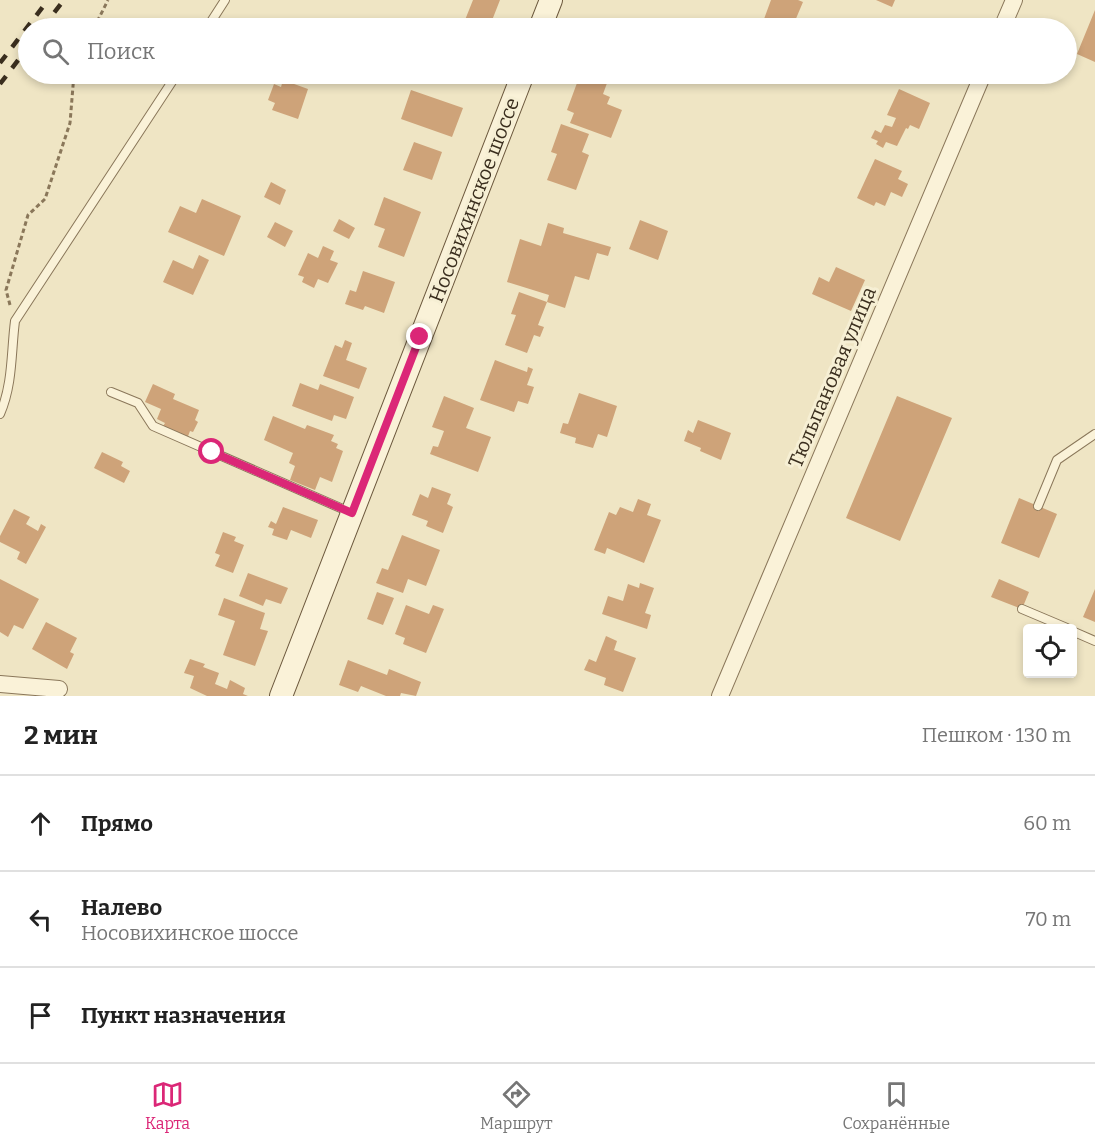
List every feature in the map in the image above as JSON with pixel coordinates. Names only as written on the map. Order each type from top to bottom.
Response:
[{"type":"main road","points":[[544,18],[551,0]]},
{"type":"main road","name":"Носовихинское шоссе","points":[[281,696],[519,84]]},
{"type":"street","points":[[1006,18],[1014,0]]},
{"type":"street","name":"Тюльпановая улица","points":[[720,696],[979,84]]},
{"type":"street","points":[[0,684],[59,689]]},
{"type":"lane","points":[[213,18],[225,0]]},
{"type":"lane","points":[[0,414],[12,366],[15,321],[170,84]]},
{"type":"lane","points":[[111,392],[138,403],[153,426],[352,513]]},
{"type":"lane","points":[[1038,506],[1057,460],[1095,434]]},
{"type":"lane","points":[[1022,609],[1058,624]]},
{"type":"lane","points":[[1077,633],[1095,640]]},
{"type":"path","points":[[99,18],[108,0]]},
{"type":"path","points":[[15,321],[6,290],[28,214],[45,199],[70,123],[73,84]]},
{"type":"building","points":[[473,0],[500,0],[493,18],[466,18]]},
{"type":"building","points":[[771,0],[803,2],[796,18],[764,18]]},
{"type":"building","points":[[876,0],[895,0],[892,7]]},
{"type":"building","points":[[1095,10],[1095,62],[1077,54]]},
{"type":"building","points":[[274,84],[281,87],[282,84],[294,84],[308,89],[298,119],[272,110],[275,103],[268,100]]},
{"type":"building","points":[[577,84],[607,84],[603,94],[610,97],[607,104],[622,110],[611,138],[570,123],[574,113],[567,110]]},
{"type":"building","points":[[899,89],[930,103],[919,129],[910,125],[908,129],[906,128],[897,146],[886,142],[883,148],[876,144],[878,141],[871,138],[875,130],[881,133],[885,125],[892,127],[896,118],[887,115]]},
{"type":"building","points":[[411,90],[463,108],[452,137],[401,119]]},
{"type":"building","points":[[561,124],[589,134],[582,152],[589,155],[576,190],[547,180],[557,154],[551,152]]},
{"type":"building","points":[[414,142],[442,152],[432,180],[403,170]]},
{"type":"building","points":[[875,159],[902,171],[898,179],[908,184],[902,197],[891,192],[885,206],[876,202],[874,206],[857,198]]},
{"type":"building","points":[[271,182],[286,190],[280,205],[264,197]]},
{"type":"building","points":[[384,197],[421,212],[404,257],[378,247],[385,229],[374,225]]},
{"type":"building","points":[[202,199],[241,216],[224,256],[168,232],[180,206],[196,213]]},
{"type":"building","points":[[339,219],[355,228],[349,239],[333,231]]},
{"type":"building","points":[[640,220],[668,231],[658,260],[629,249]]},
{"type":"building","points":[[275,222],[293,231],[285,247],[267,237]]},
{"type":"building","points":[[548,223],[564,228],[563,233],[611,247],[608,256],[597,253],[589,280],[575,276],[565,308],[547,302],[549,295],[507,282],[520,239],[541,246]]},
{"type":"building","points":[[323,246],[334,251],[330,260],[338,263],[328,283],[318,279],[314,288],[302,282],[304,277],[298,275],[308,253],[318,258]]},
{"type":"building","points":[[199,255],[209,260],[193,295],[163,282],[173,260],[193,269]]},
{"type":"building","points":[[836,267],[865,280],[851,311],[812,294],[819,277],[829,282]]},
{"type":"building","points":[[363,271],[395,282],[384,313],[365,306],[363,310],[345,304],[350,290],[356,292]]},
{"type":"building","points":[[519,292],[547,302],[538,325],[544,327],[540,337],[534,335],[527,353],[505,345],[516,315],[511,314]]},
{"type":"building","points":[[345,340],[352,343],[346,360],[367,368],[359,389],[323,376],[335,345],[342,348]]},
{"type":"building","points":[[495,360],[527,372],[528,367],[533,369],[527,385],[534,387],[528,404],[518,401],[514,412],[480,400]]},
{"type":"building","points":[[300,383],[318,390],[320,384],[354,397],[346,419],[334,415],[332,421],[292,406]]},
{"type":"building","points":[[153,384],[175,394],[173,399],[199,410],[195,420],[198,422],[193,432],[190,431],[187,439],[162,428],[165,423],[157,419],[161,409],[145,402]]},
{"type":"building","points":[[579,393],[617,406],[607,437],[598,434],[593,448],[575,443],[576,438],[560,433],[563,423],[568,424]]},
{"type":"building","points":[[444,396],[474,408],[466,428],[491,437],[478,472],[430,454],[433,446],[438,447],[444,431],[432,427]]},
{"type":"building","points":[[897,396],[952,418],[900,541],[846,518]]},
{"type":"building","points":[[273,416],[305,429],[307,425],[334,435],[331,441],[338,444],[336,448],[343,451],[332,482],[320,477],[315,490],[290,480],[295,466],[289,463],[293,453],[264,440]]},
{"type":"building","points":[[698,420],[731,433],[721,460],[684,441],[688,430],[693,433]]},
{"type":"building","points":[[102,452],[123,462],[121,466],[130,471],[124,483],[94,468]]},
{"type":"building","points":[[432,487],[451,494],[447,504],[453,507],[443,533],[426,526],[428,521],[412,515],[420,494],[428,498]]},
{"type":"building","points":[[1019,498],[1057,514],[1039,558],[1001,543]]},
{"type":"building","points":[[638,499],[651,504],[647,515],[661,520],[644,563],[607,548],[605,554],[594,550],[609,512],[616,515],[620,507],[633,512]]},
{"type":"building","points":[[283,507],[318,520],[311,538],[291,530],[287,540],[272,535],[274,529],[268,527],[271,521],[276,524]]},
{"type":"building","points":[[14,509],[30,517],[26,524],[38,531],[41,524],[46,527],[26,564],[17,559],[20,552],[0,542],[0,536]]},
{"type":"building","points":[[223,532],[236,537],[234,541],[244,545],[233,573],[215,566],[220,555],[215,553]]},
{"type":"building","points":[[402,535],[440,550],[426,586],[408,579],[403,593],[376,583],[382,568],[388,570]]},
{"type":"building","points":[[248,573],[288,588],[281,604],[266,599],[263,606],[239,596]]},
{"type":"building","points":[[0,579],[39,599],[23,629],[14,625],[8,637],[0,632]]},
{"type":"building","points":[[999,579],[1029,592],[1022,609],[991,597]]},
{"type":"building","points":[[640,583],[654,588],[645,613],[651,615],[647,629],[602,614],[608,596],[623,601],[628,584],[639,588]]},
{"type":"building","points":[[1095,589],[1095,622],[1083,617]]},
{"type":"building","points":[[377,592],[394,598],[383,625],[367,619]]},
{"type":"building","points":[[224,598],[265,613],[260,629],[268,631],[255,666],[223,655],[235,621],[218,615]]},
{"type":"building","points":[[406,605],[429,614],[433,605],[444,609],[426,653],[403,644],[405,638],[395,634]]},
{"type":"building","points":[[46,622],[77,638],[70,652],[74,654],[67,669],[32,649]]},
{"type":"building","points":[[606,636],[617,641],[614,650],[636,658],[623,692],[604,685],[606,678],[584,670],[589,659],[596,662]]},
{"type":"building","points":[[190,659],[205,664],[203,667],[219,673],[215,684],[227,689],[230,680],[245,688],[243,694],[248,696],[207,696],[190,688],[194,676],[184,673]]},
{"type":"building","points":[[348,660],[387,675],[389,669],[421,682],[416,696],[401,693],[400,696],[386,696],[361,686],[358,692],[339,685]]},
{"type":"railway","points":[[34,18],[48,0]]},
{"type":"railway","points":[[50,18],[64,0]]},
{"type":"railway","points":[[0,63],[18,39]]},
{"type":"railway","points":[[0,84],[18,60]]},
{"type":"route","points":[[212,452],[352,513],[420,337]]}]
